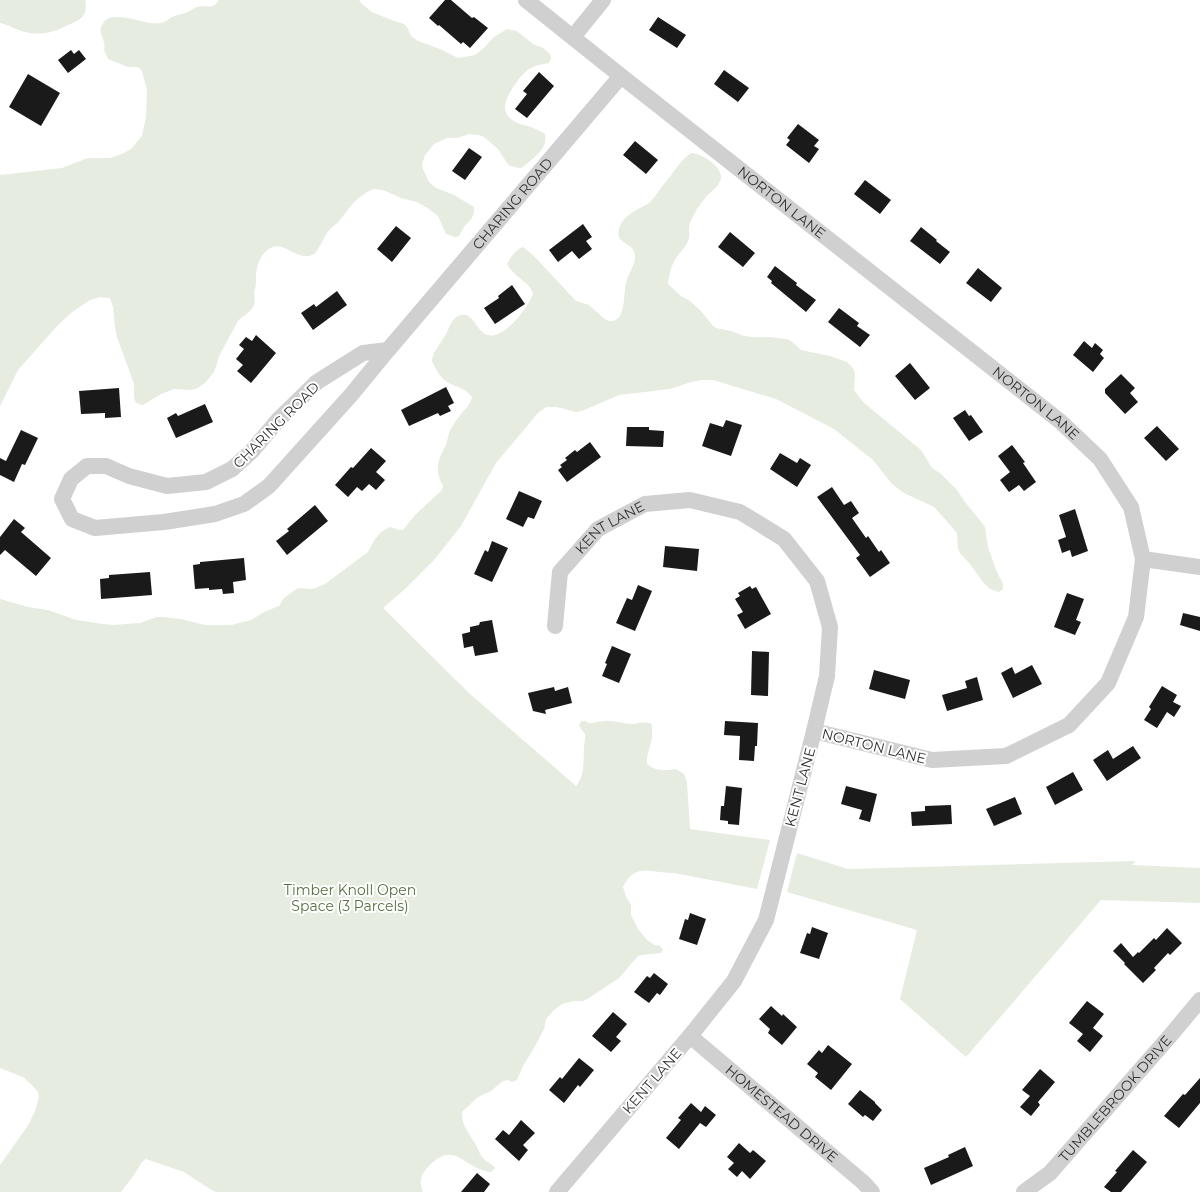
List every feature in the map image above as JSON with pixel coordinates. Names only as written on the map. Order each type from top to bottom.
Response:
[{"type":"street","name":"NORTON LANE","points":[[526,0],[1061,422],[1100,459],[1131,508],[1143,559],[1136,617],[1108,682],[1069,725],[1006,756],[932,760],[814,731]]},
{"type":"street","points":[[573,37],[603,0]]},
{"type":"street","name":"CHARING ROAD","points":[[388,350],[363,353],[317,382],[279,419],[252,450],[232,469],[206,482],[167,486],[128,476],[106,466],[87,466],[71,478],[62,499],[72,519],[95,528],[157,523],[214,514],[244,504],[269,486],[351,395],[621,76]]},
{"type":"street","name":"KENT LANE","points":[[555,626],[560,572],[598,529],[645,504],[690,500],[740,512],[784,539],[817,581],[830,628],[827,676],[766,920],[734,981],[690,1036],[557,1192]]},
{"type":"street","points":[[1143,559],[1200,567]]},
{"type":"street","name":"TUMBLEBROOK DRIVE","points":[[1024,1192],[1050,1173],[1200,1000]]},
{"type":"street","name":"HOMESTEAD DRIVE","points":[[690,1036],[872,1192]]},
{"type":"green space","points":[[0,0],[86,0],[86,7],[82,18],[75,22],[57,30],[35,34],[0,23]]},
{"type":"green space","points":[[219,0],[359,0],[372,12],[404,24],[411,36],[418,41],[440,49],[458,58],[475,55],[494,37],[507,29],[517,31],[533,44],[543,48],[550,54],[551,58],[549,63],[533,67],[523,74],[508,96],[505,111],[513,121],[545,134],[544,145],[535,157],[520,168],[510,166],[498,149],[484,137],[479,135],[470,134],[457,138],[447,138],[434,144],[425,155],[422,164],[429,182],[436,188],[454,195],[474,207],[473,216],[459,236],[455,237],[446,234],[438,216],[417,202],[401,198],[383,190],[373,189],[354,202],[338,222],[328,231],[318,250],[314,254],[307,256],[301,255],[282,247],[275,246],[269,249],[262,256],[257,266],[254,292],[255,301],[253,307],[238,321],[220,354],[214,372],[205,383],[196,389],[174,389],[161,394],[143,405],[138,404],[135,401],[134,396],[134,384],[117,337],[113,307],[110,298],[100,297],[90,300],[71,313],[57,326],[18,370],[0,406],[0,175],[62,168],[85,159],[110,158],[131,149],[142,136],[146,117],[147,90],[142,71],[138,67],[128,67],[108,59],[104,50],[104,43],[101,33],[104,22],[108,19],[118,17],[151,23],[161,23],[197,7],[212,6]]},
{"type":"green space","name":"Timber Knoll Open Space (3 Parcels)","points":[[691,153],[700,155],[715,165],[721,178],[719,184],[706,197],[692,219],[689,226],[688,241],[673,264],[668,284],[701,311],[716,328],[731,331],[744,336],[770,337],[790,340],[801,350],[830,356],[847,362],[854,370],[854,390],[863,402],[921,450],[932,468],[940,473],[957,490],[985,527],[988,547],[996,570],[1003,584],[1003,589],[999,592],[990,589],[983,582],[960,553],[958,549],[957,533],[934,507],[904,493],[892,484],[873,460],[834,429],[776,399],[713,380],[702,380],[670,389],[619,395],[582,411],[576,412],[557,407],[546,407],[538,413],[496,463],[461,526],[434,560],[405,589],[383,608],[469,693],[576,786],[582,776],[584,764],[585,734],[579,726],[581,721],[594,723],[607,721],[629,724],[644,722],[652,724],[652,738],[647,757],[647,764],[661,770],[676,769],[684,774],[687,782],[690,829],[770,840],[757,889],[674,873],[652,871],[639,871],[628,879],[623,887],[626,897],[631,905],[631,915],[638,929],[647,940],[660,946],[663,950],[661,953],[638,956],[619,978],[589,998],[583,1001],[574,1001],[562,1004],[554,1010],[546,1019],[544,1029],[523,1066],[517,1080],[512,1082],[508,1080],[503,1081],[491,1091],[478,1097],[462,1112],[465,1127],[481,1156],[495,1168],[491,1172],[472,1165],[458,1157],[444,1155],[426,1169],[421,1177],[423,1192],[216,1192],[184,1172],[146,1159],[142,1162],[121,1192],[0,1192],[0,1165],[29,1124],[39,1097],[38,1092],[23,1077],[0,1068],[0,599],[28,607],[48,610],[76,620],[103,624],[113,625],[140,623],[157,617],[162,617],[181,619],[205,625],[231,625],[251,620],[264,612],[279,606],[284,598],[299,588],[311,589],[325,584],[368,552],[375,539],[381,532],[390,527],[403,530],[415,515],[442,490],[443,486],[440,481],[438,470],[439,460],[453,425],[469,405],[472,397],[463,389],[443,379],[432,361],[434,353],[453,320],[458,316],[469,316],[482,332],[492,335],[499,334],[514,323],[526,307],[533,294],[529,286],[510,269],[507,264],[516,252],[523,247],[534,256],[576,301],[589,305],[606,320],[613,321],[618,319],[623,308],[627,279],[635,260],[634,252],[630,246],[619,238],[618,234],[620,225],[630,214],[650,202],[681,162]]},
{"type":"green space","points":[[797,853],[848,869],[1135,861],[1132,865],[1200,868],[1200,903],[1101,900],[966,1057],[900,999],[917,930],[787,892]]},
{"type":"building","points":[[445,0],[451,0],[472,18],[474,17],[488,28],[470,48],[463,42],[461,44],[429,18]]},
{"type":"building","points":[[658,17],[686,35],[677,48],[649,30]]},
{"type":"building","points":[[71,50],[74,54],[79,50],[86,59],[68,73],[58,60]]},
{"type":"building","points":[[724,70],[749,88],[738,102],[714,84]]},
{"type":"building","points":[[539,72],[554,86],[527,118],[515,109],[527,94],[523,91]]},
{"type":"building","points":[[28,74],[60,93],[41,126],[9,107]]},
{"type":"building","points":[[798,124],[819,140],[814,146],[819,149],[809,163],[786,145],[790,140],[787,138]]},
{"type":"building","points":[[635,141],[658,160],[646,174],[623,155]]},
{"type":"building","points":[[469,148],[482,157],[465,180],[452,171]]},
{"type":"building","points":[[865,180],[891,200],[880,214],[854,194]]},
{"type":"building","points":[[583,224],[592,237],[586,241],[592,249],[579,259],[572,251],[558,262],[549,250]]},
{"type":"building","points":[[396,226],[411,238],[392,262],[377,249]]},
{"type":"building","points":[[921,227],[950,252],[940,264],[910,241]]},
{"type":"building","points":[[730,232],[755,253],[743,267],[718,247]]},
{"type":"building","points":[[775,266],[797,283],[796,285],[816,300],[806,312],[771,283],[772,281],[767,277]]},
{"type":"building","points":[[978,268],[1002,288],[991,302],[966,283]]},
{"type":"building","points":[[512,285],[525,304],[495,324],[484,308],[499,298],[498,296]]},
{"type":"building","points":[[337,291],[347,305],[313,330],[301,313],[314,304],[316,307]]},
{"type":"building","points":[[839,308],[859,323],[857,326],[870,335],[860,347],[828,322]]},
{"type":"building","points":[[256,335],[276,353],[251,383],[237,371],[243,365],[236,359],[244,349],[239,345],[246,337],[252,341]]},
{"type":"building","points":[[1084,341],[1092,348],[1095,343],[1103,350],[1100,354],[1104,358],[1093,372],[1073,355]]},
{"type":"building","points":[[910,363],[930,388],[915,400],[895,376]]},
{"type":"building","points":[[1121,374],[1135,388],[1130,393],[1138,402],[1125,414],[1105,393],[1105,389]]},
{"type":"building","points":[[446,387],[454,403],[448,406],[451,411],[440,416],[438,413],[409,426],[401,410]]},
{"type":"building","points":[[119,388],[121,417],[105,418],[105,413],[81,414],[79,391]]},
{"type":"building","points":[[205,404],[213,422],[176,438],[167,418],[176,413],[178,416]]},
{"type":"building","points":[[965,410],[969,416],[971,415],[983,432],[969,441],[953,418]]},
{"type":"building","points":[[726,420],[742,425],[731,456],[702,446],[710,423],[723,427]]},
{"type":"building","points":[[1157,426],[1179,449],[1166,461],[1144,438]]},
{"type":"building","points":[[627,427],[649,427],[649,430],[664,431],[663,447],[626,446]]},
{"type":"building","points":[[21,430],[38,438],[25,465],[22,464],[14,482],[0,475],[0,458],[6,461]]},
{"type":"building","points":[[590,442],[601,457],[567,482],[558,470],[562,467],[560,465],[567,460],[565,458],[575,450],[577,452]]},
{"type":"building","points":[[1012,445],[1025,462],[1023,463],[1036,482],[1024,491],[1019,485],[1009,492],[1000,480],[1010,472],[998,456]]},
{"type":"building","points":[[371,448],[386,461],[376,472],[385,480],[376,490],[369,484],[362,491],[357,487],[348,497],[335,485]]},
{"type":"building","points":[[780,453],[797,463],[800,458],[811,465],[797,487],[770,469]]},
{"type":"building","points":[[832,487],[844,505],[851,501],[859,513],[852,518],[866,538],[868,536],[879,552],[881,550],[890,563],[870,577],[856,558],[860,555],[817,497]]},
{"type":"building","points":[[519,491],[542,501],[534,519],[528,517],[523,527],[506,519]]},
{"type":"building","points":[[315,505],[328,521],[287,555],[276,541],[289,531],[287,529]]},
{"type":"building","points":[[1075,509],[1088,551],[1072,557],[1070,550],[1062,553],[1058,540],[1066,537],[1059,515]]},
{"type":"building","points":[[14,519],[25,528],[21,532],[51,558],[36,576],[5,550],[0,555],[0,537]]},
{"type":"building","points":[[492,541],[508,548],[492,582],[474,574],[485,550],[488,552]]},
{"type":"building","points":[[665,546],[699,549],[697,571],[663,567]]},
{"type":"building","points":[[244,558],[246,580],[233,582],[234,593],[223,594],[222,589],[195,589],[193,565],[200,564],[200,562]]},
{"type":"building","points":[[150,572],[152,595],[101,599],[100,579],[109,578],[109,575]]},
{"type":"building","points":[[638,585],[652,591],[635,631],[616,623],[627,598],[632,600]]},
{"type":"building","points":[[750,586],[752,589],[756,587],[771,614],[745,629],[737,615],[743,612],[735,599],[740,596],[738,593]]},
{"type":"building","points":[[1067,593],[1084,599],[1076,620],[1081,622],[1075,635],[1054,627]]},
{"type":"building","points":[[1183,613],[1200,617],[1200,631],[1180,625]]},
{"type":"building","points":[[492,620],[498,652],[475,656],[473,646],[464,648],[462,634],[470,632],[470,627],[479,625],[480,622]]},
{"type":"building","points":[[612,646],[631,654],[619,683],[602,676],[607,664],[605,663]]},
{"type":"building","points":[[752,651],[769,652],[768,696],[751,695]]},
{"type":"building","points":[[1032,665],[1042,684],[1013,698],[1001,673],[1012,667],[1015,674]]},
{"type":"building","points":[[874,670],[910,680],[905,699],[869,689]]},
{"type":"building","points":[[977,677],[983,700],[947,711],[942,695],[967,688],[965,681]]},
{"type":"building","points":[[1162,686],[1177,695],[1173,702],[1181,706],[1174,717],[1167,712],[1157,728],[1144,720],[1151,709],[1149,707]]},
{"type":"building","points":[[554,687],[555,691],[568,687],[572,703],[545,710],[546,714],[533,711],[528,693]]},
{"type":"building","points":[[725,721],[758,723],[757,746],[755,746],[754,761],[739,760],[740,736],[724,735]]},
{"type":"building","points":[[1133,746],[1141,758],[1107,781],[1093,760],[1108,750],[1113,759]]},
{"type":"building","points":[[1073,772],[1083,790],[1055,805],[1046,787]]},
{"type":"building","points":[[726,786],[742,788],[739,825],[728,824],[728,821],[720,820],[721,806],[724,806]]},
{"type":"building","points":[[846,786],[877,794],[870,822],[859,819],[862,810],[841,804]]},
{"type":"building","points":[[1015,797],[1022,814],[994,826],[986,809]]},
{"type":"building","points":[[951,805],[952,824],[912,826],[911,812],[925,811],[925,806]]},
{"type":"building","points":[[690,913],[706,919],[697,945],[679,939],[685,919],[688,920]]},
{"type":"building","points":[[812,927],[828,933],[819,959],[800,953],[807,933],[810,934]]},
{"type":"building","points":[[1167,928],[1182,943],[1170,955],[1168,953],[1154,968],[1156,970],[1143,983],[1113,951],[1121,943],[1133,957],[1154,938],[1156,940]]},
{"type":"building","points":[[654,973],[668,984],[660,995],[657,993],[649,1003],[634,992],[647,976],[650,978]]},
{"type":"building","points":[[1087,1001],[1104,1014],[1093,1028],[1103,1036],[1090,1052],[1077,1041],[1083,1034],[1069,1023]]},
{"type":"building","points":[[771,1006],[782,1016],[783,1014],[797,1027],[782,1045],[768,1033],[770,1029],[759,1019]]},
{"type":"building","points":[[613,1012],[627,1024],[616,1037],[621,1041],[611,1052],[592,1036]]},
{"type":"building","points":[[828,1045],[852,1064],[831,1090],[815,1077],[818,1073],[807,1064],[819,1050],[822,1053]]},
{"type":"building","points":[[579,1058],[594,1070],[580,1087],[578,1085],[564,1103],[549,1090],[560,1077],[562,1079]]},
{"type":"building","points":[[1040,1069],[1055,1082],[1038,1102],[1040,1105],[1031,1116],[1020,1107],[1030,1096],[1022,1090]]},
{"type":"building","points":[[1200,1078],[1200,1103],[1179,1128],[1164,1116],[1183,1094],[1185,1095]]},
{"type":"building","points":[[860,1090],[875,1102],[882,1110],[873,1121],[865,1115],[863,1117],[848,1104]]},
{"type":"building","points":[[691,1103],[701,1112],[705,1106],[716,1115],[706,1127],[700,1123],[679,1149],[666,1138],[681,1120],[678,1118]]},
{"type":"building","points":[[521,1120],[535,1133],[523,1145],[528,1150],[519,1161],[495,1139],[503,1130],[509,1135]]},
{"type":"building","points":[[739,1143],[750,1153],[753,1150],[766,1161],[750,1179],[742,1171],[737,1177],[728,1169],[734,1163],[727,1157]]},
{"type":"building","points":[[965,1147],[973,1166],[931,1185],[924,1168],[949,1157],[948,1155]]},
{"type":"building","points":[[1133,1150],[1147,1162],[1121,1192],[1111,1192],[1104,1187],[1117,1172],[1115,1171]]},
{"type":"building","points":[[477,1173],[490,1184],[484,1192],[461,1192]]}]
